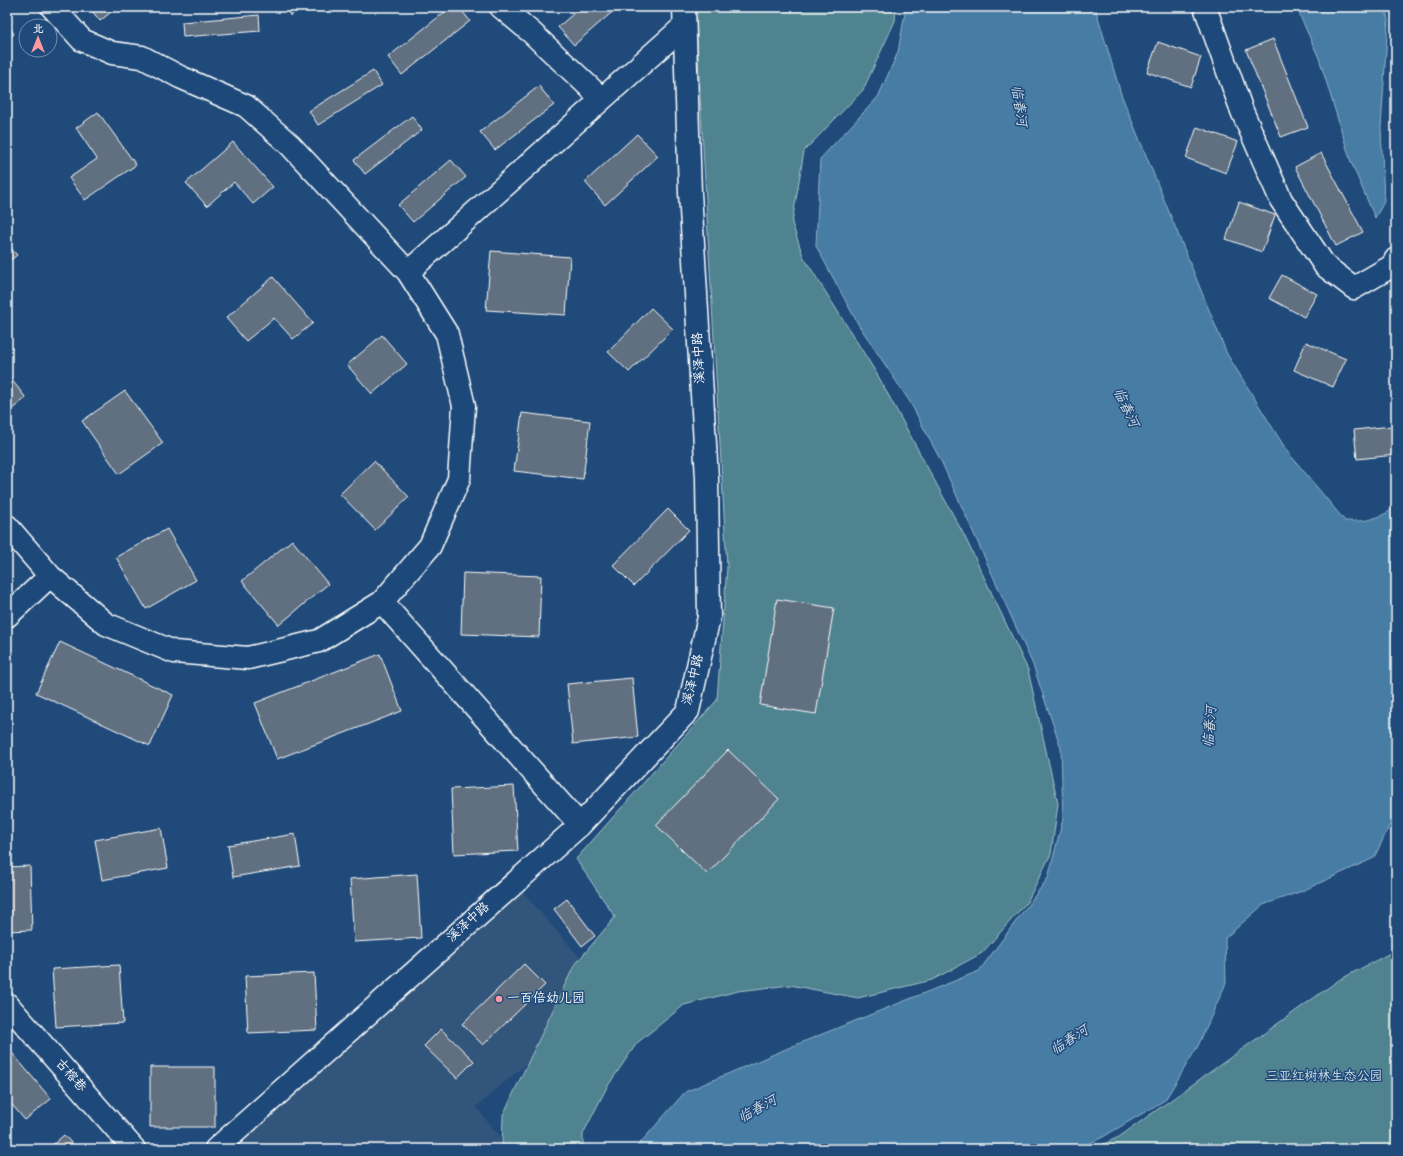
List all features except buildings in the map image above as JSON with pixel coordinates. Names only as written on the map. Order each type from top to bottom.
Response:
[{"type":"street","points":[[7,526],[50,576],[106,624],[174,652],[248,658],[320,641],[382,602],[430,546],[458,479],[459,471],[464,406],[447,334],[408,272],[290,145],[246,106],[180,77],[142,57],[112,53],[82,40],[52,7]]},
{"type":"street","points":[[501,7],[532,33],[602,99]]},
{"type":"street","points":[[1204,7],[1242,111],[1281,200],[1325,266],[1354,288],[1392,266],[1396,260]]},
{"type":"street","points":[[408,272],[602,99],[682,14]]},
{"type":"street","name":"溪泽中路","points":[[216,1149],[580,825],[688,711],[709,617],[707,478],[690,193],[682,14]]},
{"type":"street","points":[[7,616],[50,576]]},
{"type":"street","points":[[382,602],[580,825]]},
{"type":"street","name":"古榕巷","points":[[7,1004],[134,1149]]},
{"type":"shaded area","points":[[521,890],[610,992],[476,1107],[510,1149],[217,1149]]},
{"type":"green space","points":[[695,7],[896,7],[895,21],[863,90],[804,151],[792,223],[803,256],[877,374],[964,535],[1028,670],[1058,804],[1051,854],[1027,902],[982,953],[932,980],[858,998],[790,985],[738,991],[684,1005],[637,1043],[607,1087],[583,1134],[583,1149],[502,1149],[503,1115],[574,966],[615,917],[576,859],[717,700],[727,567]]},
{"type":"green space","name":"三亚红树林生态公园","points":[[1396,950],[1396,1149],[1092,1149],[1119,1137],[1339,980]]},
{"type":"water","name":"临春河","points":[[906,7],[1095,7],[1121,94],[1227,354],[1287,451],[1345,521],[1372,519],[1396,507],[1396,812],[1374,858],[1302,891],[1263,905],[1225,938],[1226,983],[1198,1046],[1165,1100],[1103,1137],[1078,1149],[635,1149],[685,1092],[800,1043],[979,971],[1048,878],[1063,819],[1061,748],[1033,665],[942,463],[910,402],[858,324],[816,246],[820,159],[878,97],[898,52]]},
{"type":"water","points":[[1296,7],[1386,7],[1388,21],[1381,127],[1384,202],[1375,218],[1351,162],[1319,58]]},
{"type":"place","name":"一百倍幼儿园","points":[[499,999]]}]
